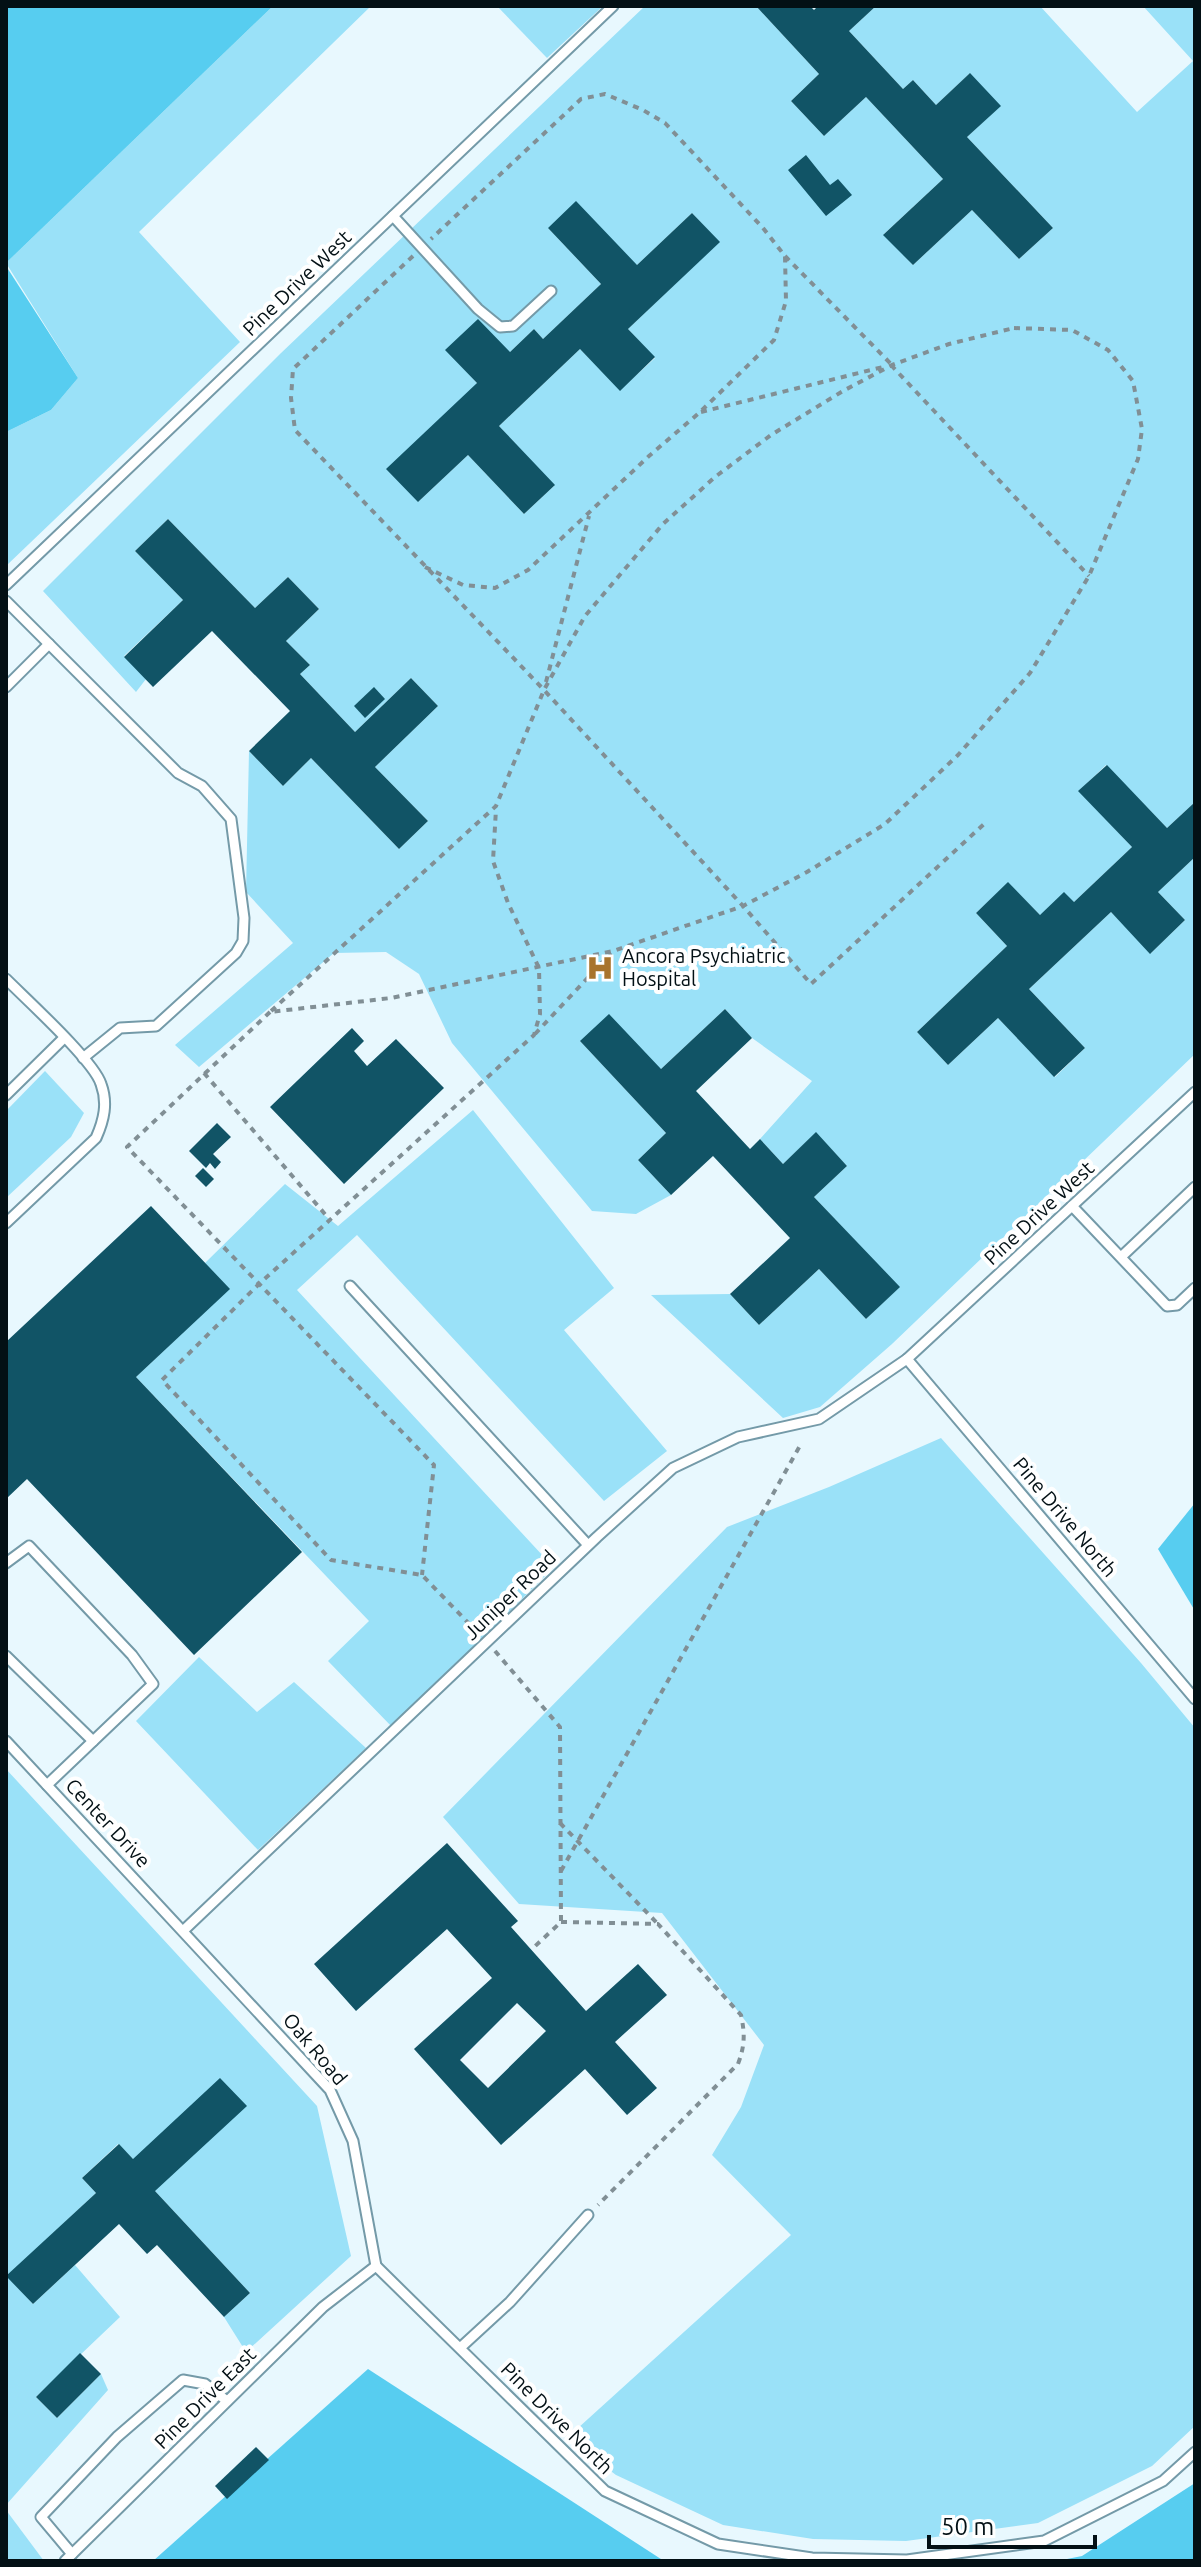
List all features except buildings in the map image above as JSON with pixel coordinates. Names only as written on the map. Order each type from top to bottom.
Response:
[{"type":"lane","name":"Pine Drive West","points":[[6,585],[613,6]]},
{"type":"lane","points":[[393,216],[478,309],[500,327],[513,326],[551,291]]},
{"type":"lane","points":[[6,601],[178,773],[202,786],[231,819],[244,918],[243,941],[236,953],[156,1026],[120,1028],[83,1058]]},
{"type":"lane","points":[[6,687],[49,644]]},
{"type":"lane","points":[[6,979],[98,1075],[102,1086],[104,1120],[96,1138],[6,1223]]},
{"type":"lane","points":[[6,1095],[64,1038]]},
{"type":"lane","name":"Pine Drive West","points":[[907,1359],[1195,1092]]},
{"type":"lane","points":[[1121,1257],[1195,1187]]},
{"type":"lane","points":[[1072,1206],[1167,1306],[1177,1305],[1195,1288]]},
{"type":"lane","points":[[350,1286],[588,1545]]},
{"type":"lane","name":"Juniper Road","points":[[184,1930],[588,1545],[673,1468],[738,1437],[819,1419],[907,1359]]},
{"type":"lane","name":"Pine Drive North","points":[[907,1359],[1195,1699]]},
{"type":"lane","points":[[6,1563],[29,1546],[132,1655],[153,1684],[47,1785]]},
{"type":"lane","points":[[6,1656],[93,1741]]},
{"type":"lane","name":"Center Drive","points":[[6,1741],[184,1930]]},
{"type":"lane","name":"Oak Road","points":[[184,1930],[330,2090],[353,2141],[376,2266]]},
{"type":"lane","points":[[460,2348],[510,2302],[588,2215]]},
{"type":"lane","name":"Pine Drive North","points":[[376,2266],[605,2491],[718,2544],[796,2556],[907,2560],[1044,2541],[1163,2481],[1195,2452]]},
{"type":"lane","name":"Pine Drive East","points":[[68,2558],[323,2307],[376,2266]]},
{"type":"lane","points":[[68,2558],[41,2517],[117,2437],[183,2380],[205,2384],[227,2401]]},
{"type":"path","points":[[984,824],[811,984],[544,690],[295,430],[291,398],[293,369],[581,99],[605,94],[665,123],[763,228],[785,256],[892,365],[1089,576]]},
{"type":"path","points":[[425,567],[463,585],[495,588],[528,570],[774,340],[786,301],[785,256]]},
{"type":"path","points":[[270,1012],[391,998],[613,951],[743,906],[807,872],[885,824],[958,755],[1030,673],[1089,576],[1138,459],[1142,429],[1133,381],[1108,350],[1072,330],[1014,328],[949,344],[892,365],[699,413]]},
{"type":"path","points":[[534,1035],[540,1014],[539,968],[508,903],[493,861],[496,806],[544,690],[585,616],[663,524],[715,477],[771,435],[892,365]]},
{"type":"path","points":[[544,690],[590,513]]},
{"type":"path","points":[[422,1575],[434,1465],[127,1147],[496,806]]},
{"type":"path","points":[[561,1922],[560,1727],[422,1575],[331,1560],[162,1380],[259,1284],[534,1035],[613,951]]},
{"type":"path","points":[[204,1073],[330,1220]]},
{"type":"path","points":[[560,1873],[801,1444]]},
{"type":"path","points":[[560,1823],[741,2015],[745,2045],[738,2064],[588,2215]]},
{"type":"path","points":[[532,1949],[561,1922],[658,1924]]},
{"type":"shaded area","points":[[6,6],[273,6],[6,263]]},
{"type":"shaded area","points":[[273,6],[371,6],[139,232],[240,342],[6,566],[6,432],[51,410],[78,378],[6,263]]},
{"type":"shaded area","points":[[497,6],[603,6],[547,58]]},
{"type":"shaded area","points":[[645,6],[756,6],[819,74],[791,101],[824,136],[866,97],[943,179],[884,234],[913,265],[972,210],[1019,259],[1053,228],[967,137],[1000,106],[969,74],[936,105],[913,80],[903,89],[849,31],[876,6],[1040,6],[1137,112],[1193,61],[1143,6],[1195,6],[1195,802],[1167,828],[1106,765],[1079,791],[1132,847],[1074,902],[1040,915],[1008,883],[976,913],[1007,946],[917,1032],[948,1065],[998,1018],[1055,1077],[1085,1048],[1029,989],[1111,912],[1151,953],[1185,920],[1158,892],[1195,857],[1195,1054],[892,1344],[820,1407],[783,1418],[651,1295],[730,1294],[759,1325],[819,1269],[866,1319],[899,1287],[814,1197],[847,1166],[816,1133],[783,1164],[760,1139],[812,1081],[752,1038],[725,1009],[661,1069],[580,1041],[666,1133],[638,1160],[671,1195],[636,1214],[592,1211],[452,1043],[419,974],[386,952],[334,953],[199,1067],[175,1045],[293,943],[246,892],[249,751],[283,786],[311,758],[399,849],[428,821],[375,767],[438,706],[411,678],[355,732],[300,674],[310,665],[286,641],[319,609],[288,577],[255,608],[168,519],[135,551],[183,600],[124,656],[146,679],[136,692],[43,591],[280,354]],"holes":[[[692,213],[719,242],[628,329],[655,358],[620,390],[580,349],[499,426],[554,486],[524,514],[468,455],[418,502],[477,383],[446,350],[510,352],[534,329],[543,339],[601,284],[548,228],[637,265]]]},
{"type":"shaded area","points":[[6,266],[78,378],[51,410],[6,432]]},
{"type":"shaded area","points":[[45,1071],[84,1113],[71,1137],[6,1198],[6,1111]]},
{"type":"shaded area","points":[[473,1110],[614,1288],[564,1330],[667,1451],[604,1501],[357,1235],[297,1290],[544,1557],[547,1574],[393,1728],[328,1661],[369,1621],[136,1377],[229,1289],[205,1263],[285,1184],[338,1226]]},
{"type":"shaded area","points":[[941,1438],[1195,1728],[1195,2426],[1152,2466],[1038,2523],[906,2541],[813,2539],[723,2525],[616,2475],[567,2438],[791,2235],[712,2155],[741,2107],[764,2045],[662,1913],[519,1904],[443,1817],[727,1527]]},
{"type":"shaded area","points":[[1195,1503],[1195,1611],[1158,1549]]},
{"type":"shaded area","points":[[199,1657],[257,1712],[294,1682],[366,1748],[258,1850],[136,1721]]},
{"type":"shaded area","points":[[6,1769],[317,2106],[351,2256],[246,2352],[224,2317],[250,2293],[155,2191],[133,2159],[118,2144],[82,2178],[96,2193],[7,2276],[33,2304],[75,2265],[120,2317],[36,2397],[57,2418],[101,2374],[108,2390],[6,2505]]},
{"type":"shaded area","points":[[368,2369],[664,2561],[153,2561]]},
{"type":"shaded area","points":[[1195,2483],[1195,2561],[1057,2561],[1082,2556]]},
{"type":"shaded area","points":[[6,2510],[44,2561],[6,2561]]},
{"type":"place","name":"Ancora Psychiatric Hospital","points":[[600,968]]}]
